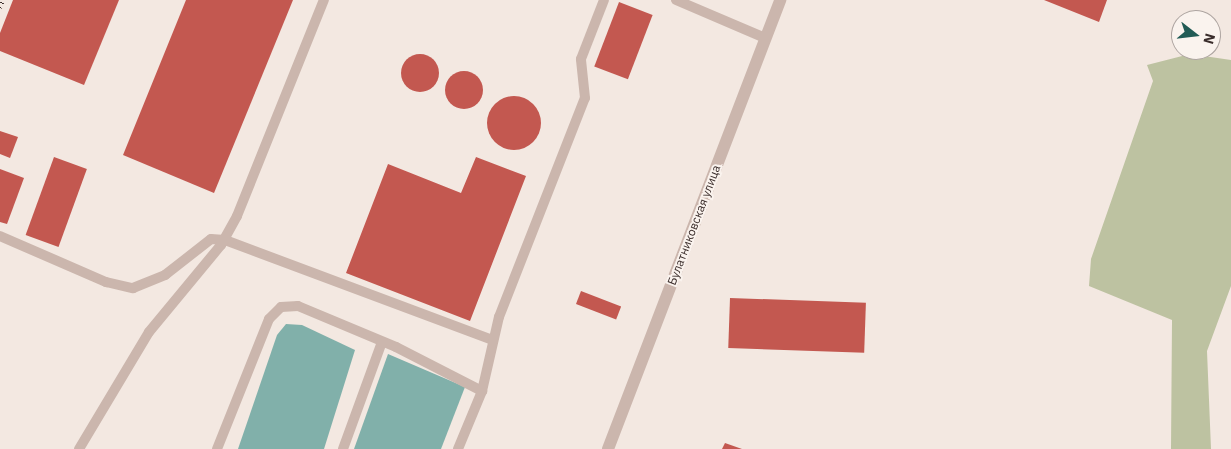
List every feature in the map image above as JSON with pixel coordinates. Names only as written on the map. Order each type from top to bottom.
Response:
[{"type":"street","name":"Булатниковская улица","points":[[608,449],[780,0]]},
{"type":"lane","points":[[79,449],[149,332],[224,240],[324,0]]},
{"type":"lane","points":[[458,449],[482,391],[493,340],[585,98],[581,59],[604,0]]},
{"type":"lane","points":[[676,0],[765,38]]},
{"type":"lane","points":[[0,236],[106,282],[133,288],[165,275],[210,239],[224,240],[493,340]]},
{"type":"lane","points":[[217,449],[269,319],[281,307],[298,306],[382,342],[482,391]]},
{"type":"lane","points":[[343,449],[382,342]]},
{"type":"green space","points":[[1171,59],[1231,60],[1231,286],[1207,351],[1211,449],[1171,449],[1172,320],[1089,286],[1091,259],[1153,81],[1147,65]]},
{"type":"water","points":[[286,324],[302,325],[355,350],[324,449],[238,449],[277,335]]},
{"type":"water","points":[[388,354],[465,387],[441,449],[354,449]]},
{"type":"building","points":[[13,0],[119,0],[84,85],[0,51],[0,33]]},
{"type":"building","points":[[186,0],[293,0],[214,193],[123,155]]},
{"type":"building","points":[[1044,0],[1107,0],[1099,22]]},
{"type":"building","points":[[619,2],[653,15],[628,79],[594,66]]},
{"type":"building","points":[[420,54],[434,59],[439,73],[434,87],[420,92],[406,87],[401,73],[406,59]]},
{"type":"building","points":[[464,71],[478,76],[483,90],[478,104],[464,109],[450,104],[445,90],[450,76]]},
{"type":"building","points":[[514,96],[524,98],[533,104],[539,113],[541,123],[539,133],[533,142],[524,148],[514,150],[504,148],[495,142],[489,133],[487,123],[489,113],[495,104],[504,98]]},
{"type":"building","points":[[0,131],[18,137],[10,158],[0,154]]},
{"type":"building","points":[[54,157],[87,169],[59,247],[26,235]]},
{"type":"building","points":[[476,157],[526,176],[470,321],[346,273],[388,164],[461,193]]},
{"type":"building","points":[[0,169],[24,178],[7,224],[0,222]]},
{"type":"building","points":[[581,291],[621,306],[616,319],[576,304]]},
{"type":"building","points":[[730,298],[866,303],[864,353],[728,348]]},
{"type":"building","points":[[725,443],[742,449],[722,449]]},
{"type":"railway","points":[[0,8],[3,0]]}]
